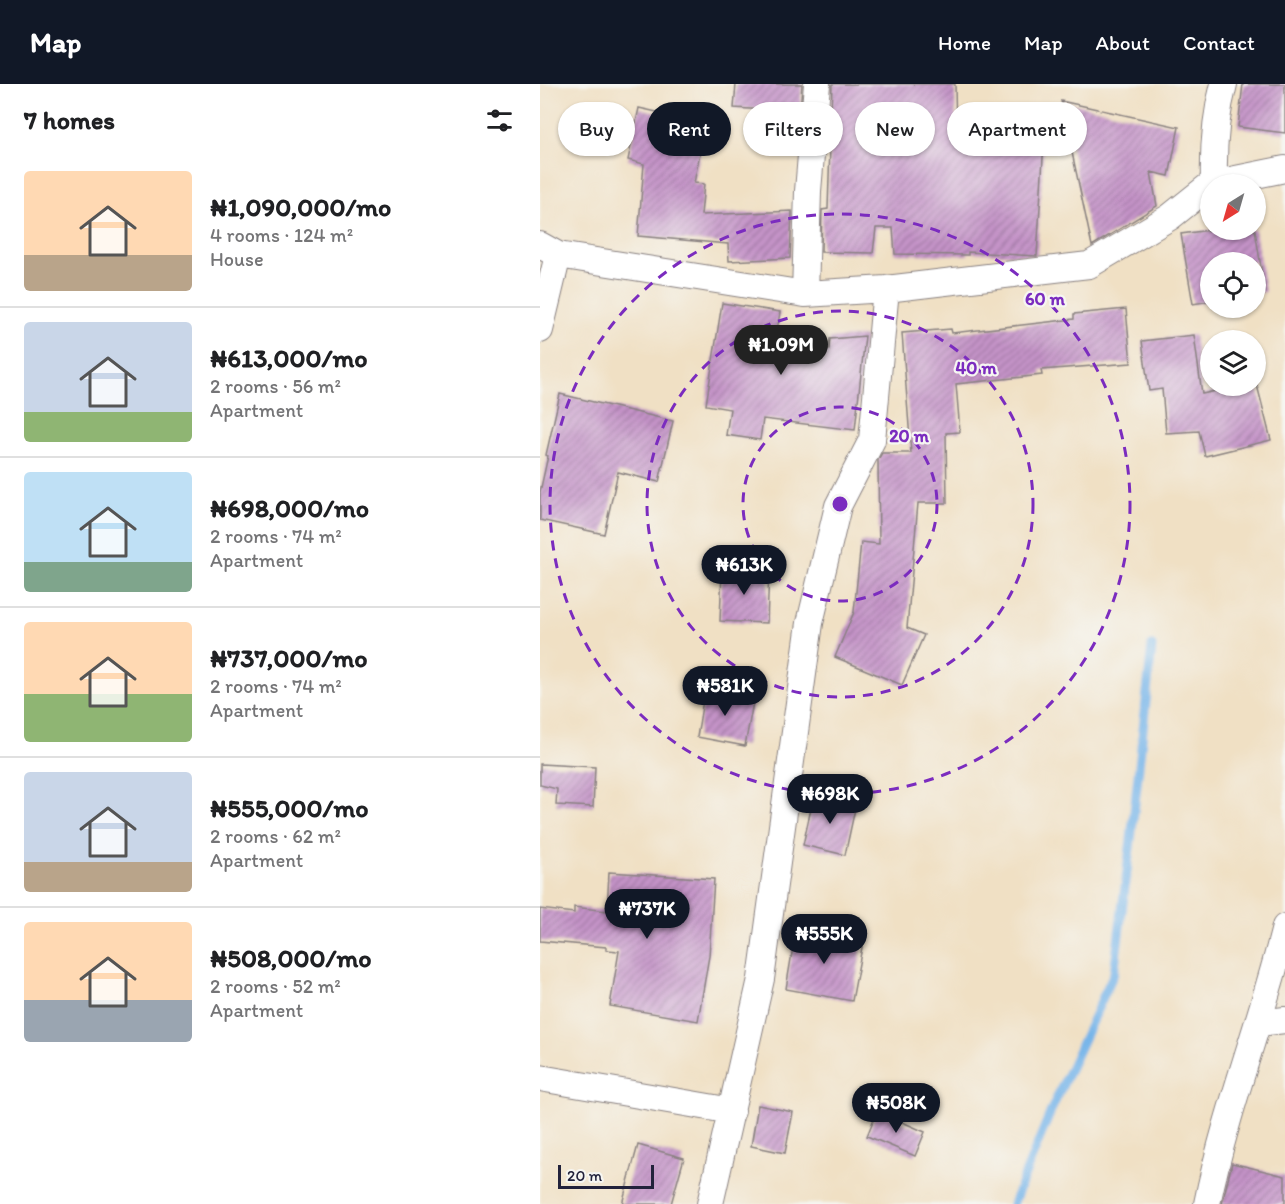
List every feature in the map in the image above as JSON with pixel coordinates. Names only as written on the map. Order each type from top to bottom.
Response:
[{"type":"street","points":[[805,294],[808,191],[817,84]]},
{"type":"street","points":[[1212,174],[1218,106],[1224,84]]},
{"type":"street","points":[[1261,174],[1285,169]]},
{"type":"street","points":[[540,330],[549,250],[805,294],[886,290],[1089,265],[1170,217],[1200,193]]},
{"type":"street","points":[[710,1204],[761,979],[810,623],[838,506],[872,440],[886,290]]},
{"type":"street","points":[[1207,1204],[1217,1153],[1259,1023],[1285,927]]},
{"type":"street","points":[[1259,1023],[1285,1020]]},
{"type":"street","points":[[540,1078],[732,1111]]},
{"type":"building","points":[[736,84],[802,84],[801,102],[743,102],[743,109],[734,108]]},
{"type":"building","points":[[832,84],[955,84],[955,102],[947,102],[947,156],[1043,156],[1037,256],[968,252],[968,255],[895,254],[893,228],[876,228],[873,253],[821,252],[822,210],[828,209],[830,156],[843,156],[843,102],[831,102]]},
{"type":"building","points":[[1243,84],[1285,84],[1285,133],[1238,127]]},
{"type":"building","points":[[1087,107],[1179,127],[1169,176],[1151,172],[1157,206],[1092,246],[1073,156],[1087,156]]},
{"type":"building","points":[[639,108],[647,110],[647,156],[699,156],[694,183],[704,184],[701,215],[792,211],[790,258],[729,261],[728,244],[638,236],[644,164],[628,160],[629,156],[635,156],[635,127]]},
{"type":"building","points":[[1200,231],[1200,240],[1257,240],[1259,252],[1200,252],[1200,303],[1193,304],[1181,234]]},
{"type":"building","points":[[722,303],[780,312],[775,344],[829,349],[830,339],[865,336],[855,430],[763,419],[760,440],[726,435],[730,409],[706,405]]},
{"type":"building","points":[[1126,309],[1131,363],[1041,370],[1042,375],[956,384],[960,432],[946,433],[947,503],[918,503],[907,628],[924,635],[902,685],[835,657],[854,612],[861,542],[879,544],[878,460],[882,453],[911,453],[902,333],[951,329],[952,333],[1074,319],[1074,314]]},
{"type":"building","points":[[1194,335],[1200,396],[1260,396],[1271,440],[1205,456],[1199,431],[1166,433],[1162,389],[1149,391],[1142,341]]},
{"type":"building","points":[[560,394],[673,421],[659,482],[618,472],[604,534],[540,520],[540,492]]},
{"type":"building","points":[[722,569],[769,571],[767,623],[720,621]]},
{"type":"building","points":[[705,688],[754,697],[745,746],[697,737]]},
{"type":"building","points":[[540,764],[595,767],[593,807],[556,805],[557,789],[540,785]]},
{"type":"building","points":[[814,795],[856,804],[845,855],[803,845]]},
{"type":"building","points":[[609,872],[714,879],[709,956],[698,1021],[610,1006],[619,951],[606,950],[606,947],[540,941],[540,909],[574,913],[574,907],[607,911]]},
{"type":"building","points":[[796,929],[863,942],[852,1001],[786,989]]},
{"type":"building","points":[[758,1105],[793,1112],[785,1153],[751,1146]]},
{"type":"building","points":[[877,1111],[925,1132],[915,1156],[867,1136]]},
{"type":"building","points":[[638,1145],[684,1158],[671,1204],[622,1204]]},
{"type":"building","points":[[1232,1163],[1285,1176],[1285,1204],[1222,1204]]},
{"type":"waterway","points":[[1013,1204],[1053,1106],[1114,973],[1152,646]]}]
